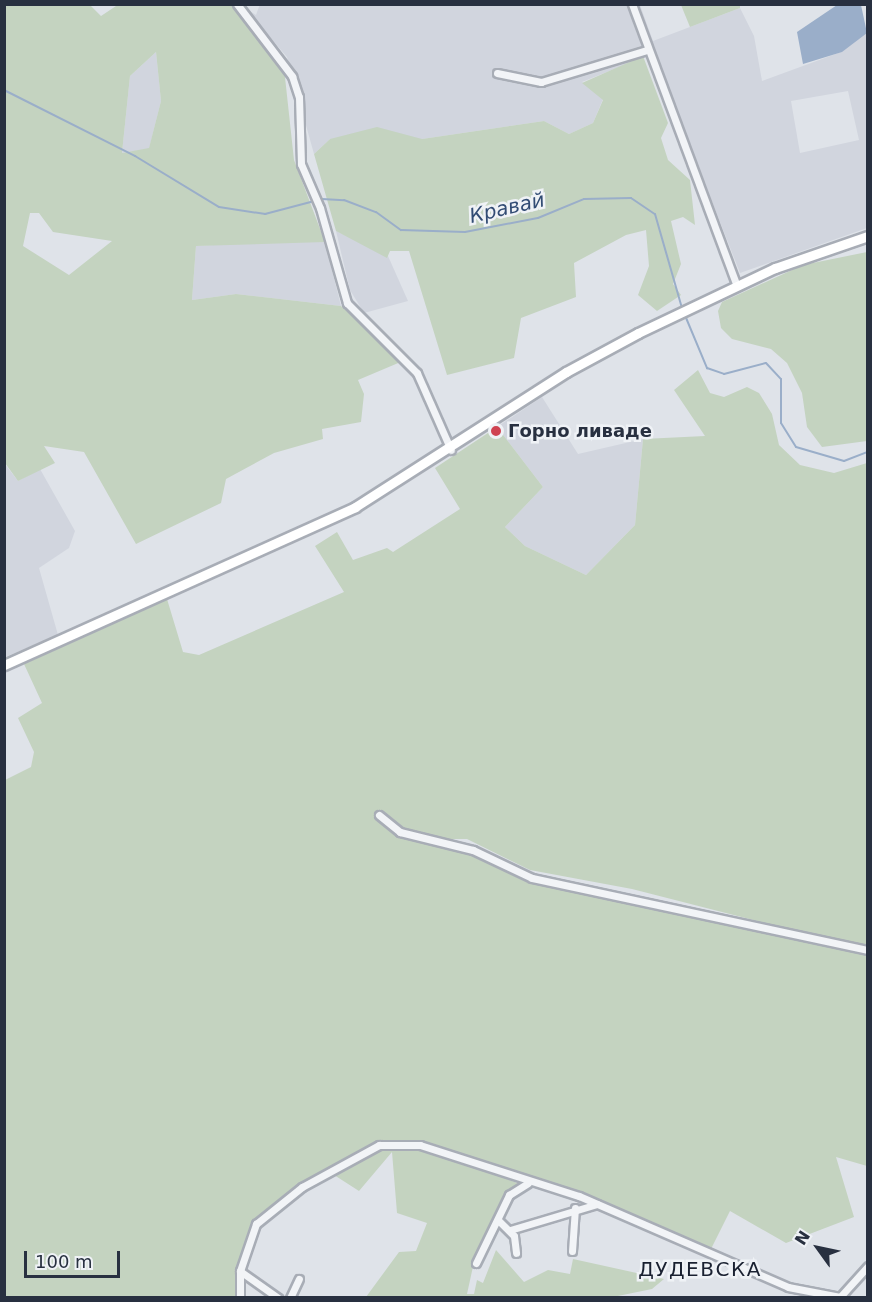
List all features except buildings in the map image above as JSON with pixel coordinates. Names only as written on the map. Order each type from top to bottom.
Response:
[{"type":"street","points":[[237,4],[292,76],[299,97],[301,164],[320,208],[347,303],[417,373],[451,450]]},
{"type":"street","points":[[632,4],[647,50],[737,286]]},
{"type":"street","points":[[497,73],[541,82],[647,50]]},
{"type":"street","points":[[4,665],[355,507],[451,450],[566,372],[737,286],[867,236]]},
{"type":"street","points":[[379,815],[400,832],[473,850],[532,878],[867,950]]},
{"type":"street","points":[[240,1298],[240,1271],[256,1224],[302,1187],[379,1145],[420,1144],[528,1183],[597,1204],[788,1287],[839,1297],[867,1266]]},
{"type":"street","points":[[476,1263],[499,1221],[509,1195],[528,1183]]},
{"type":"street","points":[[510,1230],[574,1208],[597,1204]]},
{"type":"street","points":[[572,1251],[574,1208]]},
{"type":"street","points":[[499,1221],[510,1230],[516,1253]]},
{"type":"street","points":[[240,1271],[278,1298]]},
{"type":"street","points":[[290,1298],[299,1279]]},
{"type":"shaded area","points":[[260,4],[640,5],[653,41],[740,8],[754,36],[762,81],[841,52],[867,31],[867,228],[740,273],[654,53],[582,82],[603,99],[593,123],[569,134],[544,121],[422,139],[330,139],[314,154],[287,57],[245,8],[256,15]],"holes":[[[848,91],[859,140],[800,153],[791,101]]]},
{"type":"shaded area","points":[[156,52],[161,101],[149,149],[122,153],[130,76]]},
{"type":"shaded area","points":[[336,231],[388,256],[408,301],[364,313],[350,290]]},
{"type":"shaded area","points":[[296,240],[325,242],[341,306],[236,294],[192,300],[196,246]]},
{"type":"shaded area","points":[[542,397],[578,454],[643,439],[635,525],[586,575],[525,546],[505,527],[543,487],[497,427]]},
{"type":"shaded area","points":[[4,463],[18,481],[40,469],[75,531],[69,548],[39,568],[58,635],[5,657]]},
{"type":"green space","points":[[119,4],[233,5],[284,68],[294,160],[325,242],[196,246],[192,300],[236,294],[341,306],[403,361],[358,380],[364,394],[361,422],[322,429],[323,439],[274,453],[226,479],[221,503],[136,544],[84,452],[44,446],[55,463],[18,481],[5,463],[4,5],[90,5],[101,16]],"holes":[[[156,52],[161,101],[149,148],[122,153],[130,76]],[[30,213],[39,213],[53,232],[112,241],[69,275],[23,246]]]},
{"type":"green space","points":[[681,5],[740,5],[740,8],[690,27]]},
{"type":"green space","points":[[643,56],[668,123],[661,138],[668,160],[690,180],[695,225],[683,217],[671,221],[681,264],[673,284],[681,295],[657,311],[638,295],[649,266],[646,230],[626,235],[574,263],[576,297],[521,318],[514,358],[447,375],[409,251],[390,251],[387,258],[336,231],[314,154],[330,139],[377,127],[422,139],[544,121],[569,134],[593,123],[603,100],[582,83]]},
{"type":"green space","points":[[867,252],[867,441],[822,447],[807,427],[802,393],[787,363],[771,349],[732,339],[721,328],[718,311],[722,302],[803,265]]},
{"type":"green space","points":[[698,370],[710,393],[724,397],[747,387],[759,393],[772,414],[779,445],[800,465],[834,473],[867,463],[867,949],[632,889],[530,870],[467,839],[445,839],[474,846],[533,875],[867,955],[867,1166],[836,1157],[854,1217],[786,1243],[730,1211],[711,1249],[589,1199],[453,1159],[520,1184],[509,1193],[474,1262],[467,1294],[474,1294],[477,1280],[483,1283],[496,1250],[524,1282],[548,1270],[570,1274],[573,1259],[664,1279],[652,1289],[613,1297],[366,1297],[399,1252],[416,1251],[427,1223],[397,1213],[392,1152],[359,1191],[331,1173],[262,1216],[243,1258],[239,1297],[5,1298],[5,780],[31,767],[34,752],[18,718],[42,703],[24,664],[167,599],[183,652],[199,655],[344,592],[315,546],[337,532],[353,560],[387,548],[393,552],[460,509],[435,468],[497,427],[543,487],[505,527],[525,546],[586,575],[635,525],[643,439],[705,436],[674,390]]},
{"type":"water","points":[[837,5],[861,5],[867,33],[842,52],[803,64],[797,32]]},
{"type":"waterway","name":"Кравай","points":[[4,90],[135,156],[219,207],[265,214],[322,199],[344,200],[376,212],[401,230],[465,232],[538,218],[584,199],[631,198],[655,214],[682,308]]},
{"type":"waterway","name":"Кравай","points":[[684,313],[707,368],[724,374],[766,363],[781,379],[781,423],[796,447],[844,461],[868,452]]},
{"type":"place","name":"Горно ливаде","points":[[496,431]]},
{"type":"district","name":"ДУДЕВСКА","points":[[700,1269]]}]
